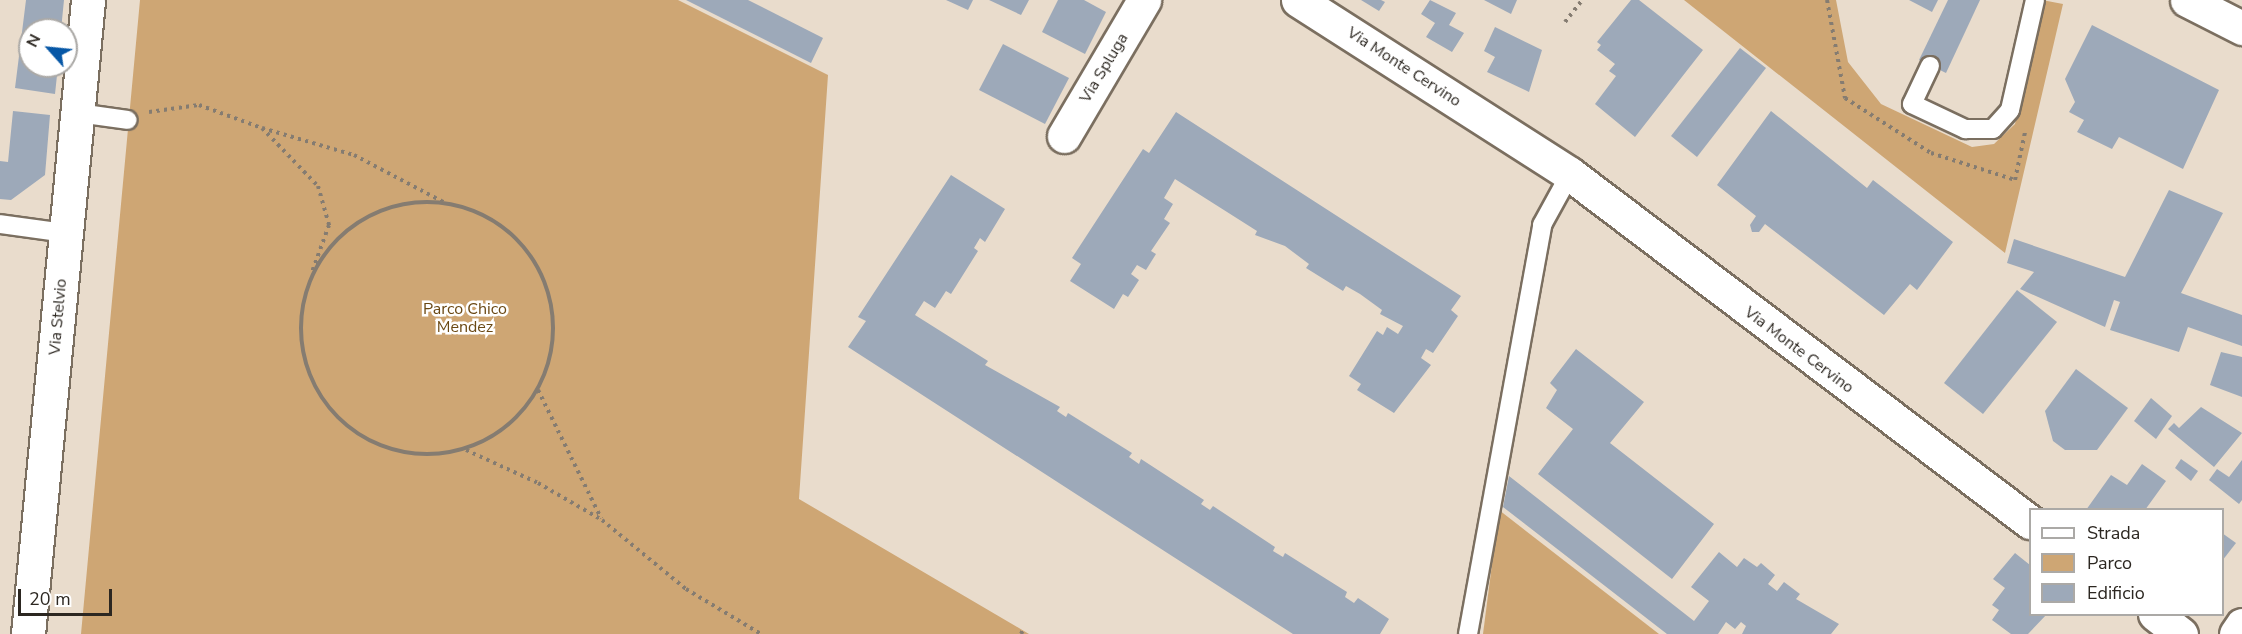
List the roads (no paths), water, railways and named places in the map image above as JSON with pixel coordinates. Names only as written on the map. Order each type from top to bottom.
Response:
[{"type":"street","name":"Via Stelvio","points":[[28,634],[88,0]]},
{"type":"street","name":"Via Spluga","points":[[1064,136],[1144,0]]},
{"type":"street","name":"Via Monte Cervino","points":[[1298,0],[1570,174],[2029,520]]},
{"type":"street","points":[[2187,0],[2242,28]]},
{"type":"street","points":[[2156,616],[2181,634]]},
{"type":"street","points":[[2236,634],[2242,625]]},
{"type":"lane","points":[[1930,66],[1912,104],[1965,129],[1993,129],[2010,110],[2035,0]]},
{"type":"lane","points":[[78,113],[128,120]]},
{"type":"lane","points":[[1468,634],[1542,225],[1570,174]]},
{"type":"lane","points":[[0,224],[66,233]]},
{"type":"park label","name":"Parco Chico Mendez","points":[[465,318]]}]
